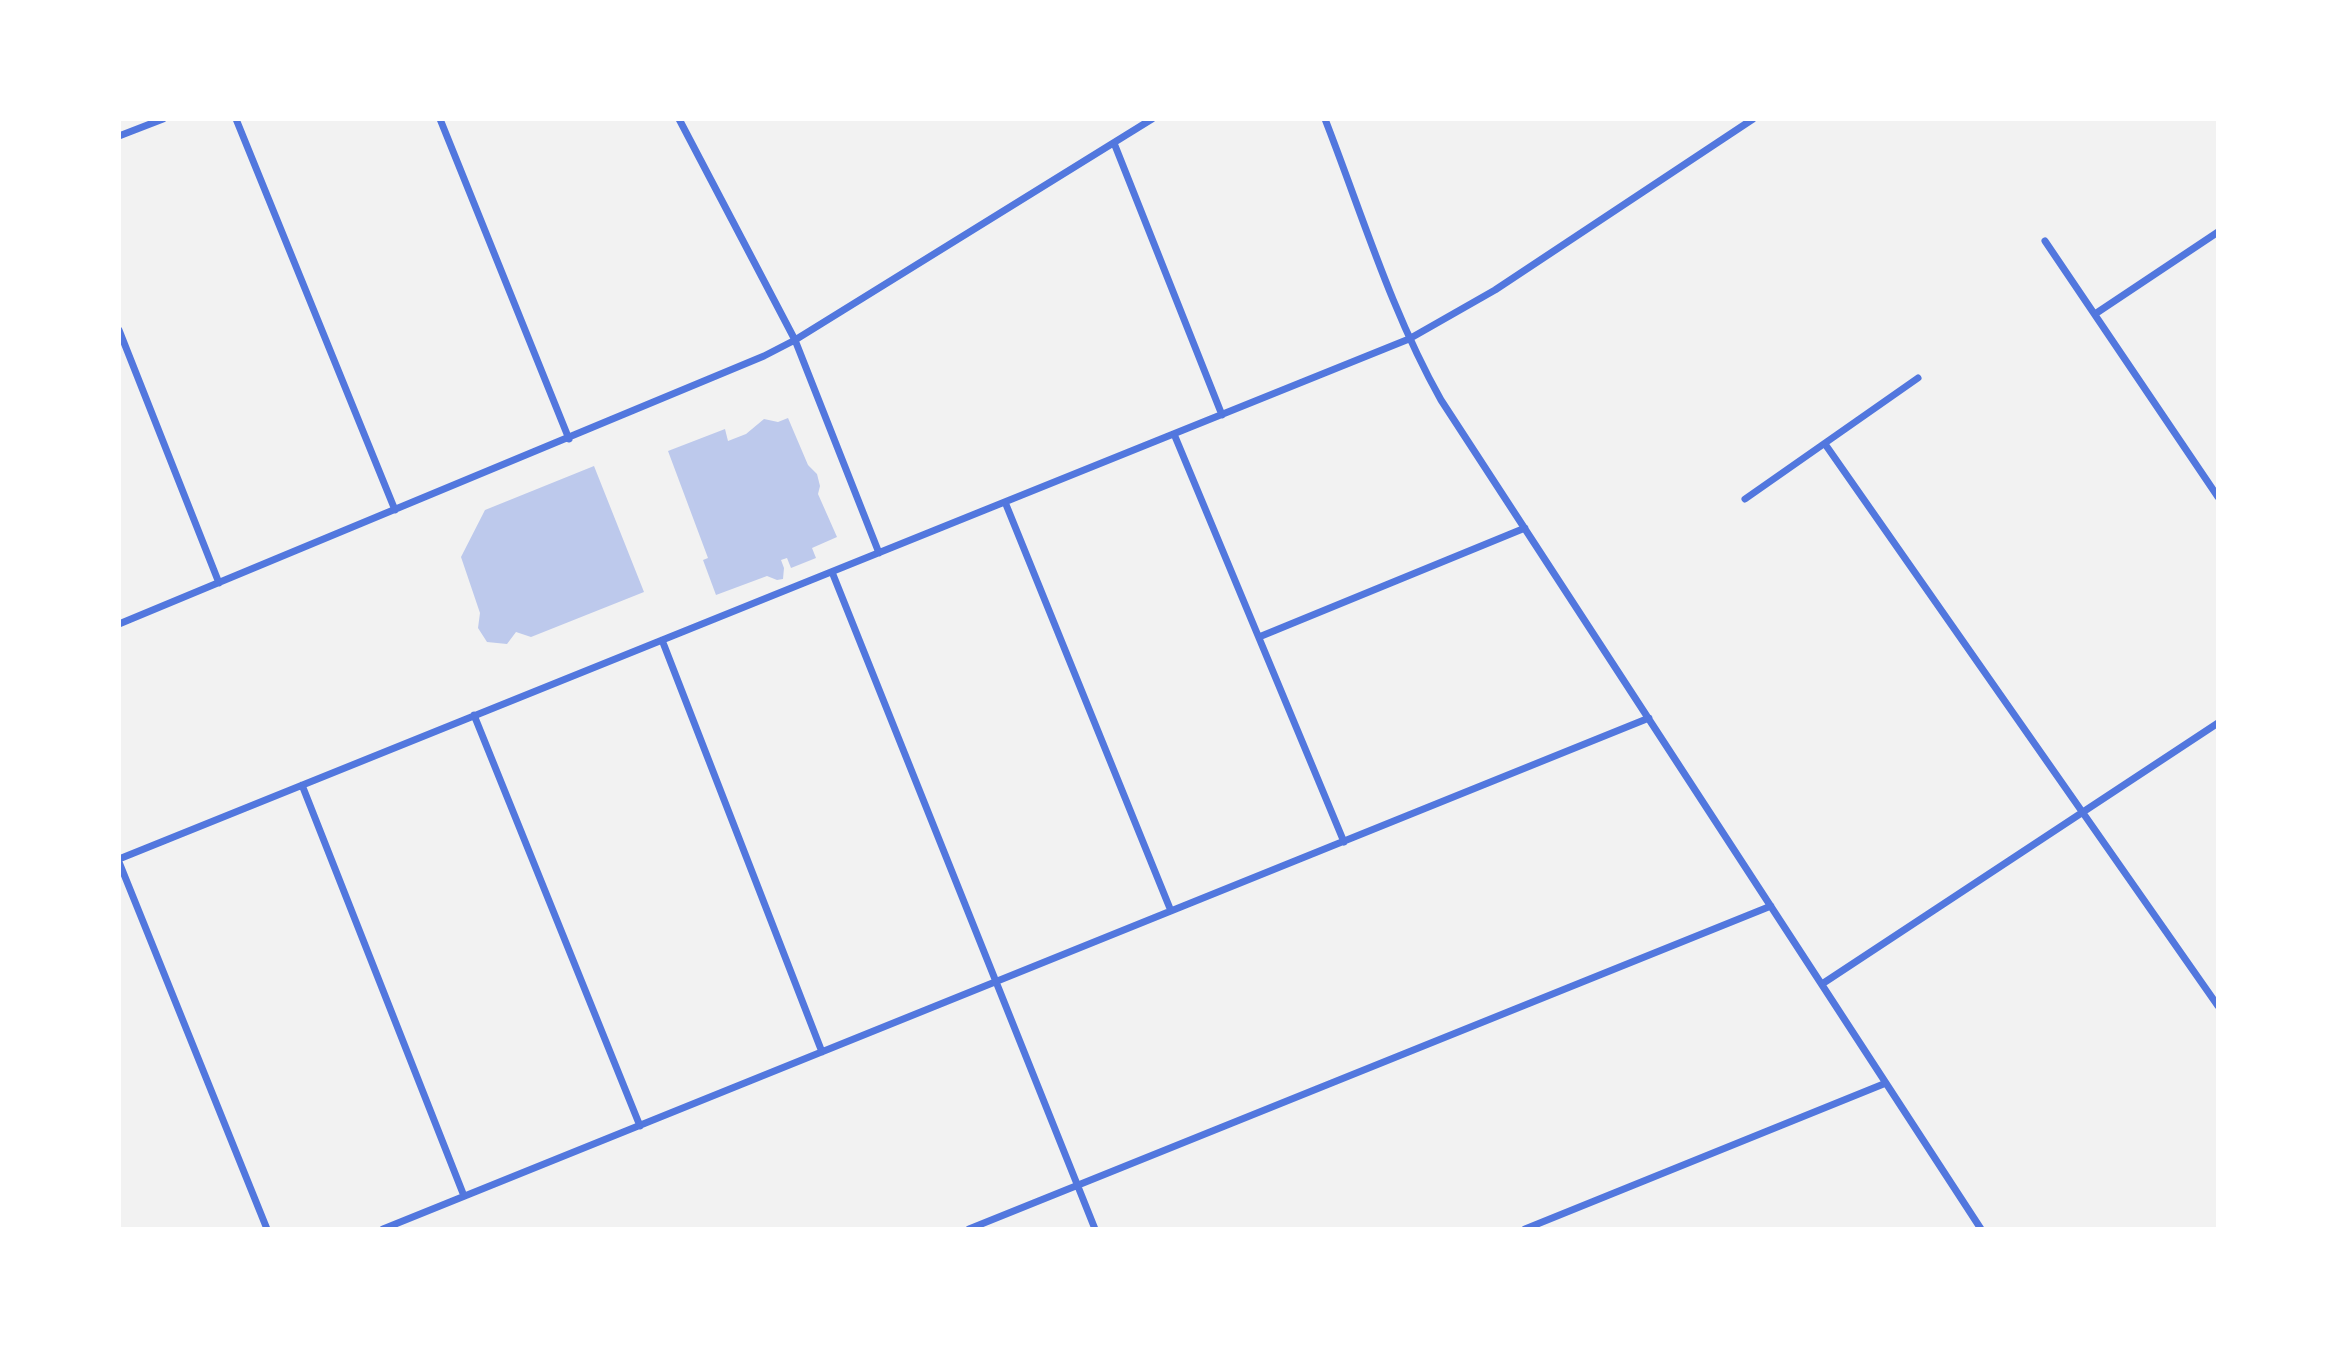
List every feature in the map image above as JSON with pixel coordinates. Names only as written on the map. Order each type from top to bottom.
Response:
[{"type":"street","points":[[134,119],[138,129]]},
{"type":"street","points":[[119,136],[163,119]]},
{"type":"street","points":[[236,119],[395,510]]},
{"type":"street","points":[[440,119],[569,439]]},
{"type":"street","points":[[679,119],[795,340],[879,553]]},
{"type":"street","points":[[119,624],[736,370],[795,340],[1152,119]]},
{"type":"street","points":[[1325,119],[1409,339],[1441,400],[1981,1229]]},
{"type":"street","points":[[267,1229],[119,860],[1409,339],[1495,290],[1753,119]]},
{"type":"street","points":[[1114,143],[1222,415]]},
{"type":"street","points":[[2095,314],[2218,232]]},
{"type":"street","points":[[2045,241],[2218,497]]},
{"type":"street","points":[[119,330],[219,583]]},
{"type":"street","points":[[1745,499],[1918,378]]},
{"type":"street","points":[[1174,433],[1344,842]]},
{"type":"street","points":[[1825,444],[2218,1006]]},
{"type":"street","points":[[1005,502],[1171,911]]},
{"type":"street","points":[[1259,636],[1524,528]]},
{"type":"street","points":[[832,572],[1095,1229]]},
{"type":"street","points":[[662,640],[822,1052]]},
{"type":"street","points":[[474,715],[640,1126]]},
{"type":"street","points":[[383,1229],[1649,718]]},
{"type":"street","points":[[1822,984],[2218,723]]},
{"type":"street","points":[[302,785],[464,1196]]},
{"type":"street","points":[[969,1229],[1771,906]]},
{"type":"street","points":[[1525,1229],[1886,1083]]},
{"type":"building","points":[[788,418],[808,465],[817,474],[820,486],[818,494],[837,537],[812,548],[816,558],[791,568],[787,558],[781,560],[784,568],[783,579],[767,576],[716,595],[703,560],[708,558],[668,451],[725,429],[728,441],[746,434],[764,419],[778,422]]},
{"type":"building","points":[[594,466],[644,592],[531,637],[516,632],[507,644],[487,642],[478,628],[480,613],[461,557],[485,510]]}]
